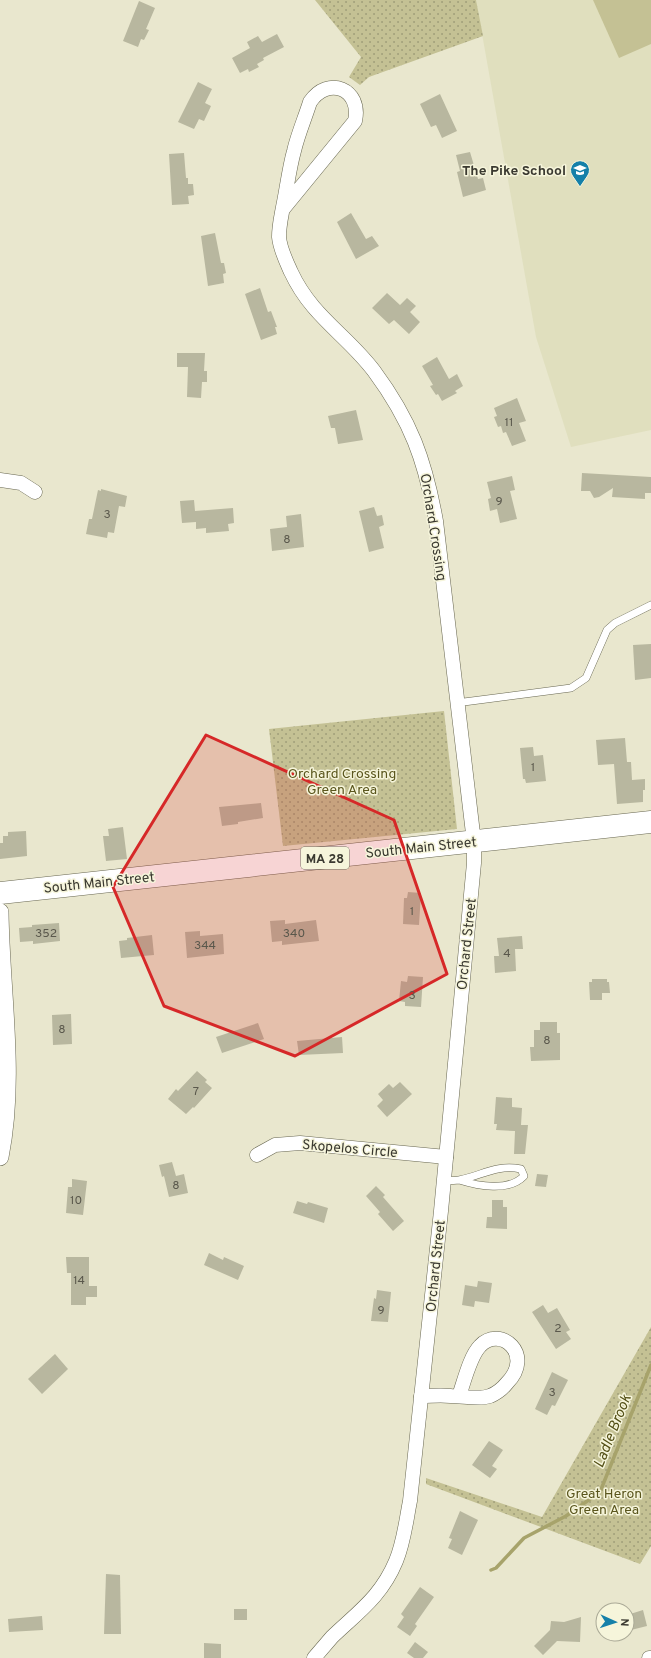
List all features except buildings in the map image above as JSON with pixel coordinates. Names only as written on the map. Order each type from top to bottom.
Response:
[{"type":"main road","name":"South Main Street","points":[[0,893],[651,822]]},
{"type":"street","name":"Orchard Crossing","points":[[283,209],[355,121],[356,105],[352,97],[346,91],[338,88],[322,90],[315,95],[310,102],[294,150],[279,224],[280,238],[287,265],[302,294],[317,313],[373,370],[406,418],[420,452],[436,521],[456,703],[474,842]]},
{"type":"street","points":[[0,480],[21,483],[35,492]]},
{"type":"street","name":"Orchard Street","points":[[314,1658],[332,1638],[370,1603],[383,1585],[396,1561],[410,1502],[446,1157],[474,863],[474,842]]},
{"type":"street","points":[[0,912],[6,1081],[6,1115],[0,1157]]},
{"type":"street","name":"Skopelos Circle","points":[[257,1155],[275,1145],[300,1143],[446,1157]]},
{"type":"street","points":[[421,1396],[484,1397],[491,1395],[504,1387],[513,1377],[519,1364],[516,1352],[510,1343],[494,1339],[480,1345],[472,1359],[459,1396]]},
{"type":"lane","points":[[456,703],[537,693],[575,686],[586,678],[607,630],[615,624],[651,605]]},
{"type":"lane","points":[[443,1180],[459,1180],[474,1184],[507,1185],[518,1182],[524,1176],[521,1169],[511,1167],[480,1173],[459,1180]]},
{"type":"highlighted area","points":[[206,735],[394,820],[447,974],[295,1056],[164,1006],[113,887]]},
{"type":"shaded area","name":"The Pike School","points":[[476,0],[651,0],[651,430],[571,447],[536,337]]},
{"type":"green space","points":[[315,0],[476,0],[483,36],[369,77],[360,85],[349,77],[361,57]]},
{"type":"green space","points":[[593,0],[651,0],[651,44],[619,58]]},
{"type":"green space","name":"Orchard Crossing Green Area","points":[[444,711],[457,829],[283,846],[269,729]]},
{"type":"green space","name":"Great Heron Green Area","points":[[651,1327],[651,1546],[640,1564],[426,1484],[426,1478],[542,1517]]},
{"type":"waterway","name":"Ladle Brook","points":[[491,1570],[496,1568],[524,1538],[566,1516],[600,1492],[651,1365]]},
{"type":"place","name":"The Pike School","points":[[580,187]]}]
